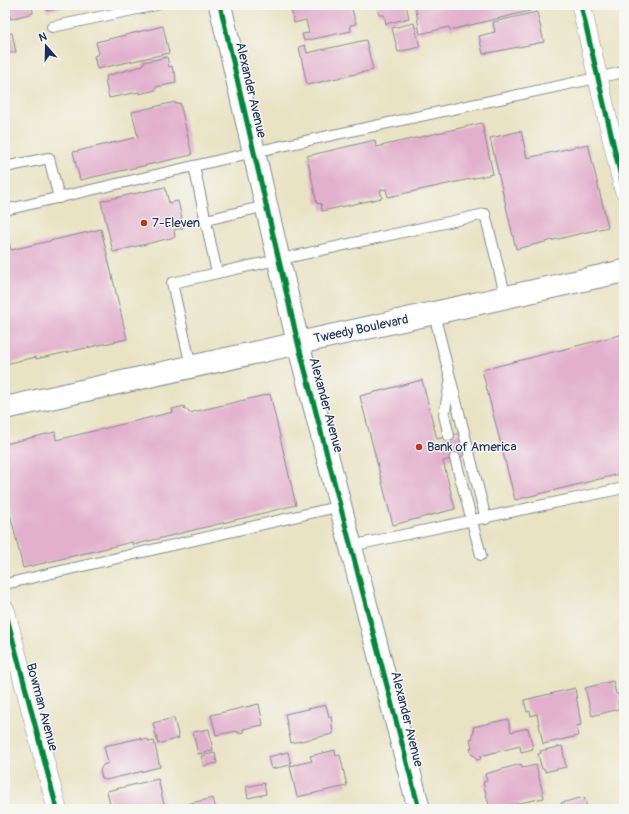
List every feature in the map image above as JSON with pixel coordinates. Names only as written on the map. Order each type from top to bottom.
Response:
[{"type":"street","name":"Alexander Avenue","points":[[220,5],[298,343],[419,809]]},
{"type":"street","points":[[582,5],[624,190]]},
{"type":"street","name":"Tweedy Boulevard","points":[[5,408],[624,271]]},
{"type":"street","name":"Bowman Avenue","points":[[5,610],[57,809]]},
{"type":"lane","points":[[52,27],[156,5]]},
{"type":"lane","points":[[5,210],[254,152],[624,72]]},
{"type":"lane","points":[[5,167],[49,158],[59,198]]},
{"type":"lane","points":[[194,166],[217,273]]},
{"type":"lane","points":[[206,220],[266,206]]},
{"type":"lane","points":[[191,366],[172,283],[485,214],[506,298]]},
{"type":"lane","points":[[434,314],[486,518]]},
{"type":"lane","points":[[449,436],[444,415],[450,381]]},
{"type":"lane","points":[[455,458],[481,555]]},
{"type":"lane","points":[[351,546],[472,522],[624,488]]},
{"type":"lane","points":[[5,584],[341,506]]},
{"type":"building","points":[[7,5],[32,5],[33,13],[10,19]]},
{"type":"building","points":[[45,5],[71,5],[71,6],[47,11]]},
{"type":"building","points":[[309,5],[340,5],[340,7],[351,5],[356,24],[350,25],[351,31],[304,41],[302,34],[309,33],[306,20],[294,23],[291,9]]},
{"type":"building","points":[[376,5],[406,5],[409,18],[386,24],[384,15],[379,15]]},
{"type":"building","points":[[415,5],[532,6],[529,6],[530,11],[450,30],[449,27],[420,34]]},
{"type":"building","points":[[537,12],[544,42],[483,54],[479,36],[495,32],[493,22]]},
{"type":"building","points":[[414,23],[420,47],[398,52],[392,28]]},
{"type":"building","points":[[163,26],[169,53],[97,69],[94,56],[99,54],[96,42]]},
{"type":"building","points":[[12,33],[16,52],[5,54],[5,34]]},
{"type":"building","points":[[366,40],[373,70],[307,85],[299,47],[305,45],[307,53]]},
{"type":"building","points":[[167,57],[169,67],[172,66],[173,72],[175,72],[176,83],[156,87],[156,90],[139,94],[139,92],[109,98],[105,81],[107,80],[106,76],[142,66],[144,62]]},
{"type":"building","points":[[175,102],[175,104],[180,103],[192,155],[80,180],[73,152],[138,137],[132,112]]},
{"type":"building","points":[[482,123],[493,174],[388,197],[386,189],[380,190],[382,198],[322,211],[321,203],[317,204],[307,156],[375,140],[376,147]]},
{"type":"building","points":[[521,131],[527,158],[588,144],[608,227],[516,249],[490,138]]},
{"type":"building","name":"7-Eleven","points":[[165,187],[169,203],[178,201],[182,218],[180,219],[183,228],[174,230],[175,237],[113,252],[101,201]]},
{"type":"building","points":[[5,229],[11,250],[101,229],[127,339],[36,359],[36,357],[5,364]]},
{"type":"building","points":[[624,334],[624,473],[515,500],[482,370]]},
{"type":"building","name":"Bank of America","points":[[422,380],[437,439],[461,433],[466,455],[443,461],[455,509],[393,525],[360,396]]},
{"type":"building","points":[[270,394],[296,505],[133,545],[132,542],[23,568],[5,492],[5,444],[55,432],[56,440],[173,412],[172,409],[184,406],[185,410],[188,410],[189,413]]},
{"type":"building","points":[[613,681],[616,694],[618,694],[620,700],[618,701],[619,709],[592,716],[585,688]]},
{"type":"building","points":[[575,688],[581,725],[576,726],[578,736],[543,744],[537,714],[531,716],[530,711],[527,712],[524,700]]},
{"type":"building","points":[[259,704],[263,725],[243,729],[244,732],[238,733],[237,731],[216,735],[211,715]]},
{"type":"building","points":[[326,705],[329,717],[331,716],[333,734],[291,743],[285,714]]},
{"type":"building","points":[[174,718],[179,738],[158,744],[153,723]]},
{"type":"building","points":[[508,719],[511,732],[528,728],[533,749],[521,752],[520,746],[480,756],[481,759],[477,760],[474,755],[472,755],[470,748],[472,748],[470,739],[473,738],[473,727]]},
{"type":"building","points":[[209,729],[213,751],[198,754],[193,732]]},
{"type":"building","points":[[141,738],[141,740],[148,739],[149,742],[154,741],[160,767],[106,780],[102,778],[100,770],[103,765],[108,763],[104,746]]},
{"type":"building","points":[[562,746],[566,767],[545,772],[545,769],[542,769],[538,754],[541,753],[540,751]]},
{"type":"building","points":[[335,750],[336,756],[340,755],[347,786],[297,797],[290,766],[312,761],[310,756]]},
{"type":"building","points":[[288,752],[291,765],[271,769],[268,757]]},
{"type":"building","points":[[215,753],[217,763],[204,766],[201,756]]},
{"type":"building","points":[[521,764],[522,768],[536,765],[544,798],[490,809],[483,782],[487,781],[485,774]]},
{"type":"building","points":[[158,779],[165,809],[111,809],[107,791]]},
{"type":"building","points":[[264,783],[266,794],[248,798],[246,787]]},
{"type":"building","points":[[584,797],[587,807],[594,806],[595,809],[562,809],[561,803]]},
{"type":"building","points":[[213,798],[216,809],[188,809],[187,804]]},
{"type":"cycle path","points":[[220,5],[298,343],[419,809]]},
{"type":"cycle path","points":[[581,5],[624,190]]},
{"type":"cycle path","points":[[5,610],[57,809]]},
{"type":"place","name":"7-Eleven","points":[[144,223]]},
{"type":"place","name":"Bank of America","points":[[419,447]]}]
